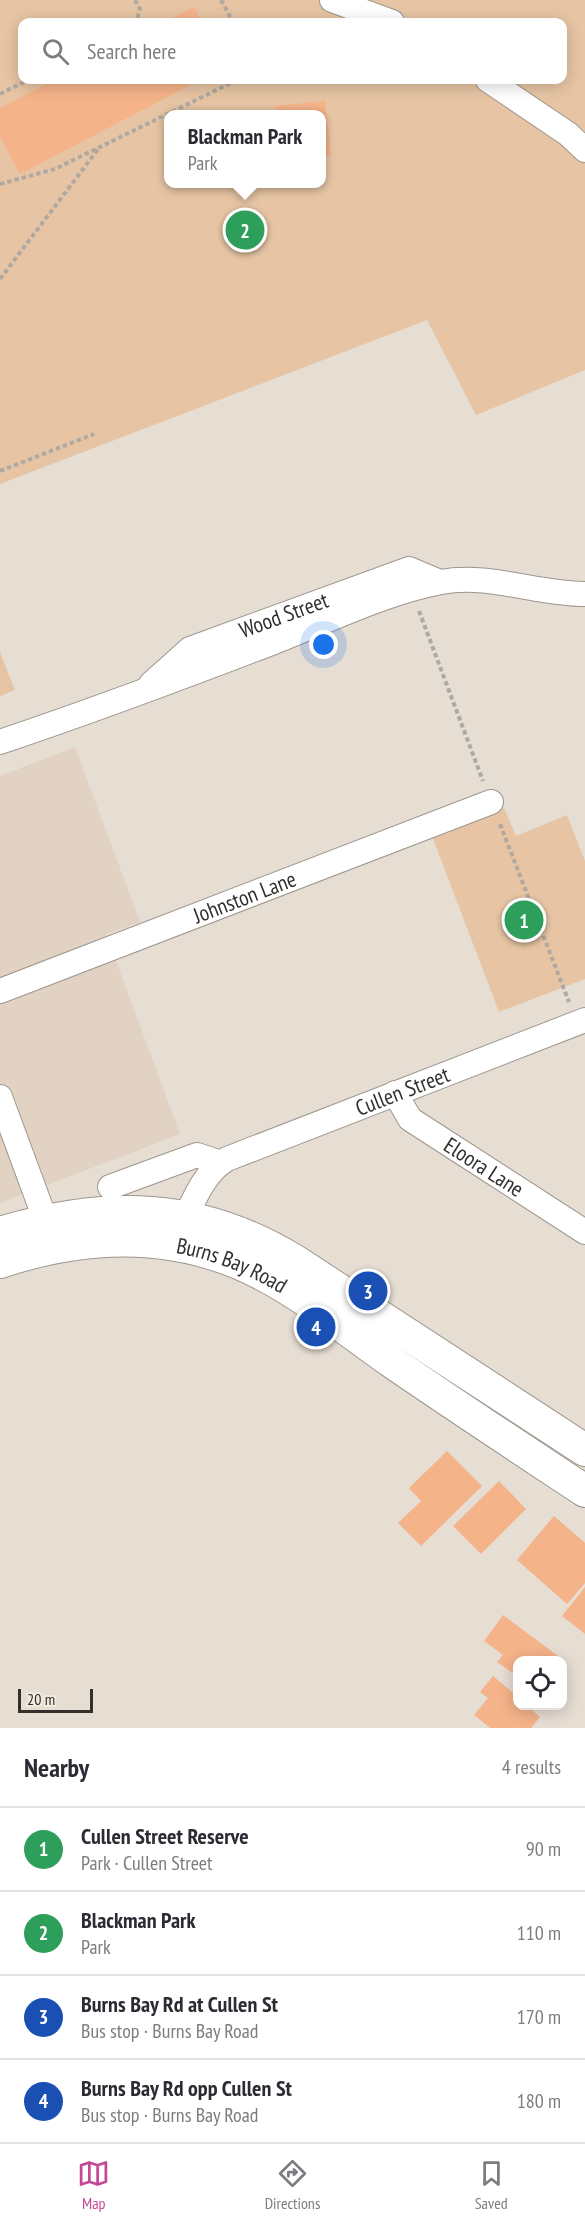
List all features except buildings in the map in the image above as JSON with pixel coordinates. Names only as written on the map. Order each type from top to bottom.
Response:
[{"type":"main road","name":"Burns Bay Road","points":[[0,1233],[50,1232],[128,1239],[214,1224],[276,1249],[585,1450]]},
{"type":"main road","name":"Burns Bay Road","points":[[179,1229],[206,1250],[262,1274],[585,1491]]},
{"type":"main road","name":"Burns Bay Road","points":[[0,1262],[50,1232]]},
{"type":"street","points":[[332,0],[381,18]]},
{"type":"street","points":[[494,84],[568,134],[585,150]]},
{"type":"street","name":"Wood Street","points":[[0,742],[140,694],[389,598],[440,582],[468,579],[562,594],[585,594]]},
{"type":"street","name":"Johnston Lane","points":[[0,991],[491,802]]},
{"type":"street","name":"Cullen Street","points":[[221,1163],[585,1020]]},
{"type":"street","name":"Eloora Lane","points":[[395,1093],[410,1119],[585,1232]]},
{"type":"street","points":[[0,1097],[50,1232]]},
{"type":"street","points":[[110,1187],[197,1155],[221,1163],[196,1196],[179,1229]]},
{"type":"path","points":[[135,0],[140,9],[137,18]]},
{"type":"path","points":[[221,0],[231,18]]},
{"type":"path","points":[[0,94],[20,84]]},
{"type":"path","points":[[176,110],[229,84]]},
{"type":"path","points":[[0,184],[55,169],[164,116]]},
{"type":"path","points":[[0,279],[100,147]]},
{"type":"path","points":[[0,471],[94,434]]},
{"type":"shaded area","points":[[0,0],[585,0],[585,370],[476,415],[427,320],[0,484]]},
{"type":"shaded area","points":[[0,652],[15,690],[0,696]]},
{"type":"shaded area","points":[[75,747],[140,922],[106,934],[180,1134],[0,1203],[0,1000],[8,997],[0,977],[0,776]]},
{"type":"shaded area","points":[[504,808],[516,836],[567,815],[585,861],[585,979],[499,1012],[432,836]]},
{"type":"place","name":"Blackman Park","points":[[245,230]]},
{"type":"place","name":"Cullen Street Reserve","points":[[524,920]]},
{"type":"place","name":"Burns Bay Rd at Cullen St","points":[[368,1291]]},
{"type":"place","name":"Burns Bay Rd opp Cullen St","points":[[316,1327]]}]
